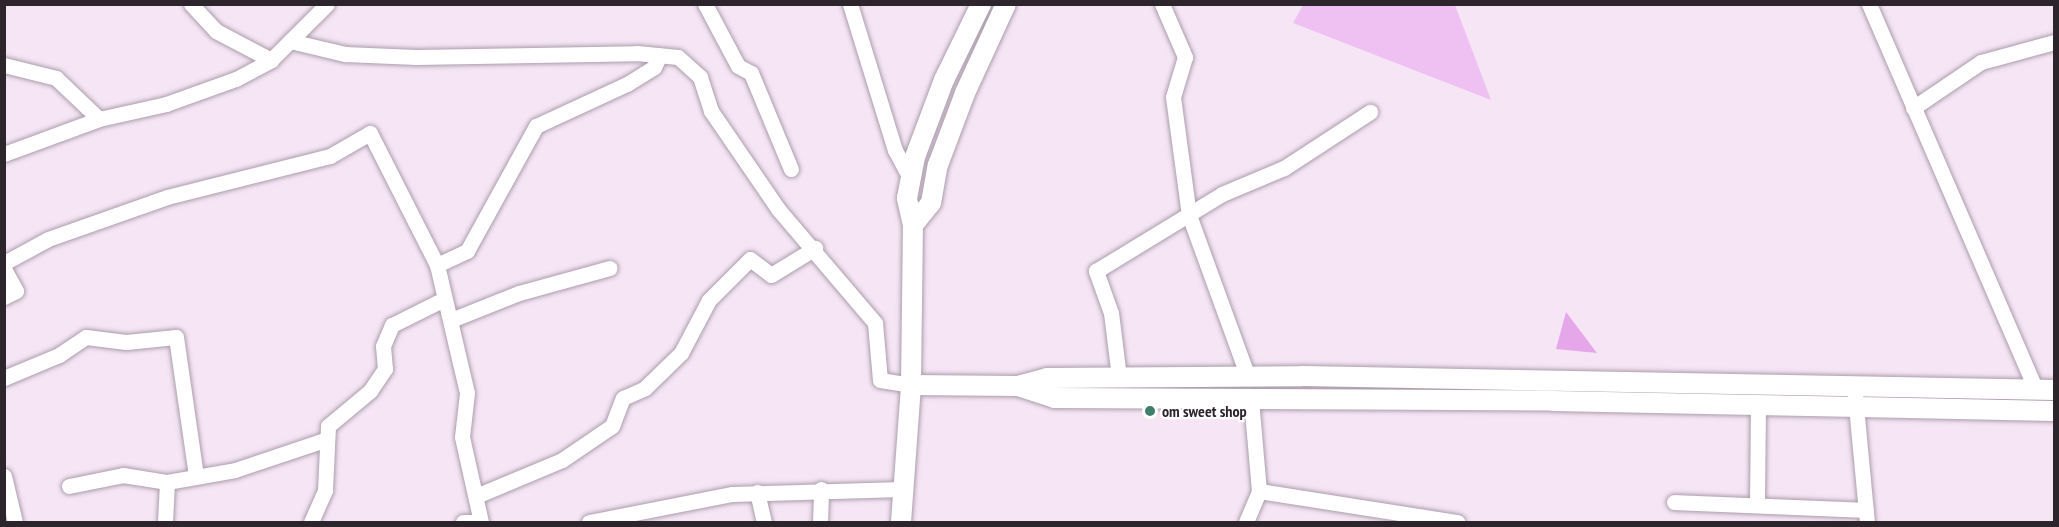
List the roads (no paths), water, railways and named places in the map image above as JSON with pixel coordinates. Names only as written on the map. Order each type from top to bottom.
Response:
[{"type":"main road","points":[[901,522],[911,385],[913,225],[907,198],[944,80],[981,4]]},
{"type":"main road","points":[[913,225],[931,202],[938,165],[965,93],[1006,4]]},
{"type":"main road","points":[[911,385],[1018,386],[1047,378],[1248,377],[1854,385],[2045,390]]},
{"type":"main road","points":[[1018,386],[1054,398],[1758,405],[2055,411]]},
{"type":"street","points":[[191,4],[216,31],[271,60]]},
{"type":"street","points":[[295,36],[313,4]]},
{"type":"street","points":[[4,154],[99,119],[166,104],[271,60],[327,4]]},
{"type":"street","points":[[705,4],[738,66],[751,73],[790,169]]},
{"type":"street","points":[[850,4],[895,150],[911,180]]},
{"type":"street","points":[[1162,4],[1185,57],[1173,97],[1190,215],[1248,377]]},
{"type":"street","points":[[1869,4],[1913,108],[2045,390]]},
{"type":"street","points":[[295,36],[345,54],[416,57],[660,55],[678,57],[700,77],[711,111],[745,164],[875,323],[880,380],[911,385]]},
{"type":"street","points":[[1913,108],[1981,62],[2055,42]]},
{"type":"street","points":[[437,265],[467,251],[536,126],[627,84],[654,67],[660,55]]},
{"type":"street","points":[[4,65],[56,78],[99,119]]},
{"type":"street","points":[[1119,377],[1111,313],[1096,271],[1222,194],[1284,168],[1370,112]]},
{"type":"street","points":[[4,263],[48,239],[166,197],[330,156],[370,133],[437,265],[451,320],[466,393],[462,437],[476,496],[479,522],[463,522]]},
{"type":"street","points":[[476,496],[562,459],[612,426],[617,406],[681,353],[709,300],[750,259],[771,275],[815,248]]},
{"type":"street","points":[[451,320],[519,293],[610,268]]},
{"type":"street","points":[[4,269],[16,291],[4,297]]},
{"type":"street","points":[[311,522],[325,490],[324,440],[328,426],[370,391],[385,369],[383,346],[392,325],[444,298]]},
{"type":"street","points":[[4,378],[59,355],[86,337],[126,342],[176,337],[196,476]]},
{"type":"street","points":[[1674,502],[1757,502],[1866,516],[1854,385]]},
{"type":"street","points":[[1246,522],[1259,491],[1251,399]]},
{"type":"street","points":[[1757,502],[1758,405]]},
{"type":"street","points":[[69,486],[123,475],[167,482],[235,470],[324,440]]},
{"type":"street","points":[[4,476],[15,522]]},
{"type":"street","points":[[165,522],[167,482]]},
{"type":"street","points":[[820,522],[821,489]]},
{"type":"street","points":[[589,522],[757,492],[902,489]]},
{"type":"street","points":[[1259,491],[1458,522]]},
{"type":"street","points":[[757,492],[764,522]]},
{"type":"place","name":"om sweet shop","points":[[1150,411]]}]
